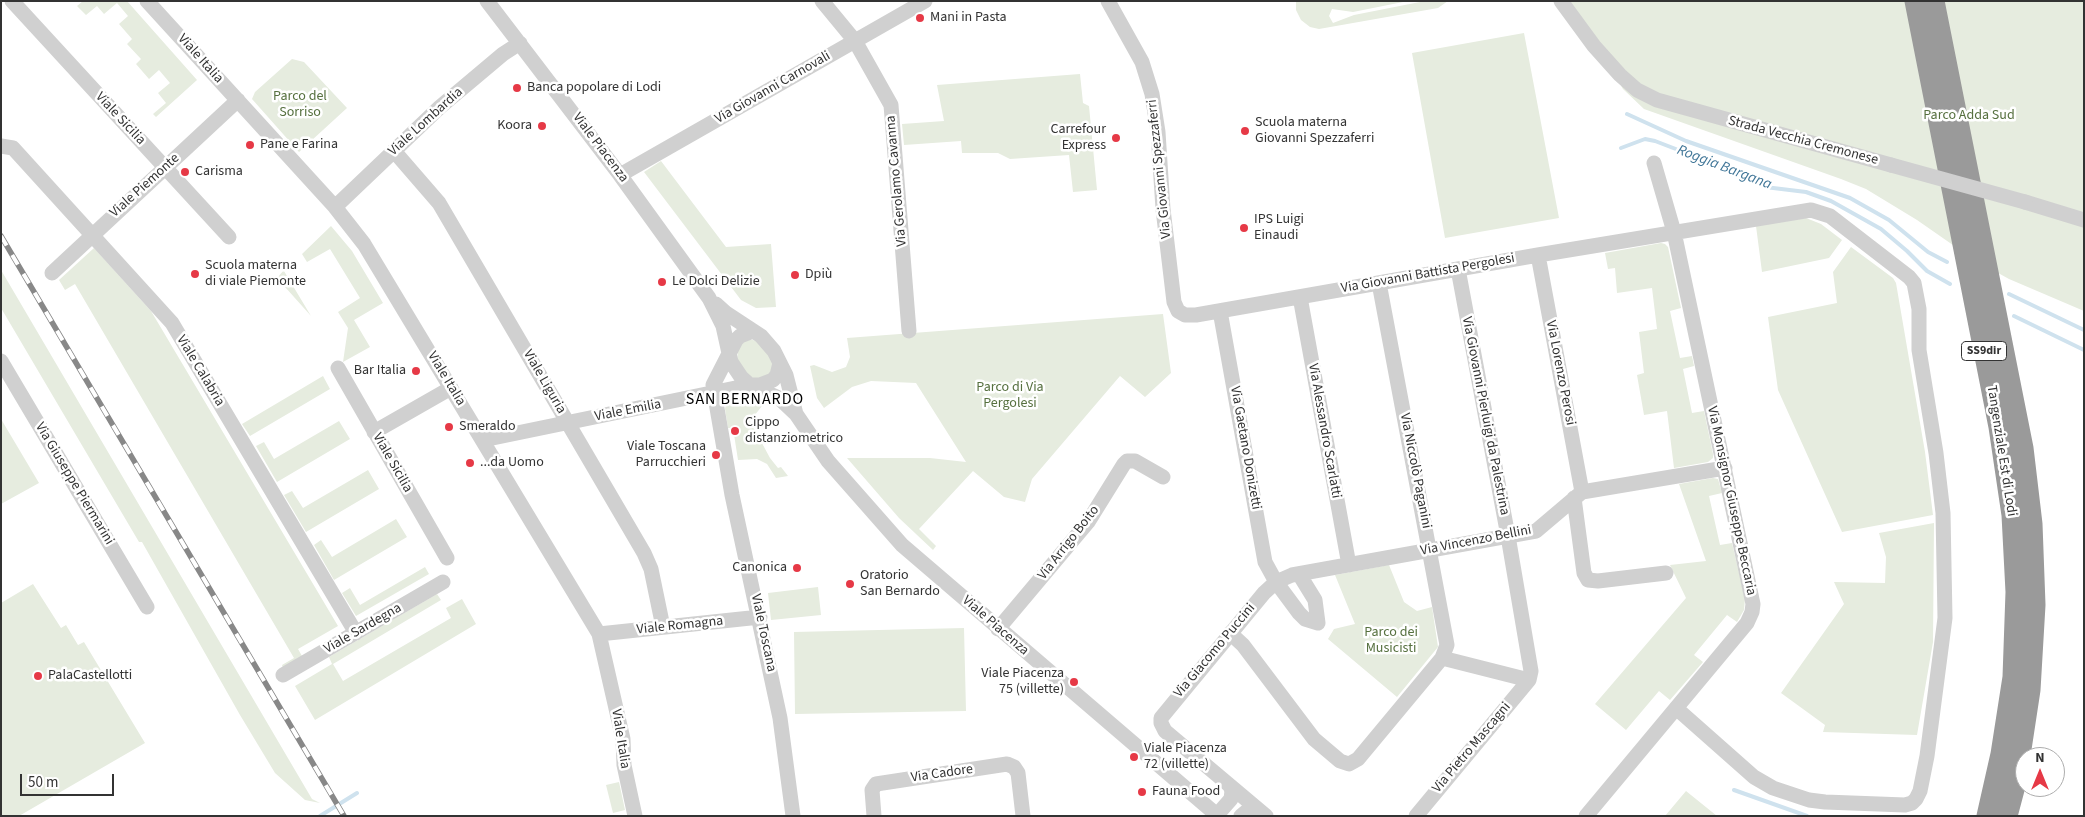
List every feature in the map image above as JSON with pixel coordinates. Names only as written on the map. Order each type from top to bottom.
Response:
[{"type":"highway","name":"Tangenziale Est di Lodi","points":[[1915,1],[2000,436],[2012,514],[2016,592],[2013,677],[2002,754],[1990,806],[1980,816]]},
{"type":"highway","name":"Tangenziale Est di Lodi","points":[[1934,1],[2023,448],[2032,524],[2035,566],[2033,645],[2030,690],[2021,747]]},
{"type":"highway","name":"Tangenziale Est di Lodi","points":[[2007,816],[2015,786]]},
{"type":"highway","points":[[2019,797],[2021,808],[2019,816]]},
{"type":"street","name":"Viale Sicilia","points":[[12,1],[229,237]]},
{"type":"street","name":"Viale Italia","points":[[147,1],[335,207],[364,244],[600,634],[623,739],[624,765],[635,816]]},
{"type":"street","name":"Viale Piacenza","points":[[487,1],[620,175],[709,298],[723,326],[728,353]]},
{"type":"street","name":"Via Gerolamo Cavanna","points":[[822,1],[855,41],[891,105],[909,331]]},
{"type":"street","name":"Via Giovanni Carnovali","points":[[620,175],[925,1]]},
{"type":"street","name":"Via Giovanni Spezzaferri","points":[[1108,1],[1142,62],[1152,94],[1158,132],[1163,209],[1174,302],[1175,307],[1182,313]]},
{"type":"street","name":"Strada Vecchia Cremonese","points":[[1560,1],[1594,46],[1620,74],[1637,90],[1657,100],[2084,220]]},
{"type":"street","name":"Viale Lombardia","points":[[335,207],[440,107],[520,43]]},
{"type":"street","name":"Viale Piemonte","points":[[52,273],[238,100]]},
{"type":"street","name":"Viale Calabria","points":[[1,146],[13,148],[172,323],[356,633]]},
{"type":"street","name":"Viale Liguria","points":[[394,151],[440,203],[648,559],[663,627]]},
{"type":"street","name":"Via Monsignor Giuseppe Beccaria","points":[[1586,816],[1747,623],[1753,604],[1674,232],[1654,163]]},
{"type":"street","name":"Via Giovanni Battista Pergolesi","points":[[1182,313],[1190,316],[1802,211],[1820,212],[1830,216],[1909,276],[1914,283],[1919,309],[1919,350],[1936,453],[1943,513],[1945,618],[1927,756],[1920,791],[1912,803],[1905,805],[1825,802],[1810,800],[1773,788],[1754,777],[1676,708]]},
{"type":"street","name":"Via Lorenzo Perosi","points":[[1538,255],[1578,495],[1584,573],[1588,580],[1666,573]]},
{"type":"street","name":"Via Giovanni Pierluigi da Palestrina","points":[[1458,269],[1508,536],[1531,671],[1529,680]]},
{"type":"street","name":"Via Niccolò Paganini","points":[[1379,283],[1447,645],[1442,658]]},
{"type":"street","name":"Via Alessandro Scarlatti","points":[[1300,297],[1349,565]]},
{"type":"street","name":"Viale Piacenza","points":[[709,298],[726,313],[753,331]]},
{"type":"street","name":"Via Gaetano Donizetti","points":[[1220,311],[1265,562],[1276,582],[1299,613],[1305,619],[1318,623],[1315,600],[1299,574]]},
{"type":"street","points":[[714,393],[713,385],[728,353],[740,336],[753,331],[768,343],[780,363],[777,375],[773,380],[760,385],[750,385],[736,371],[728,353]]},
{"type":"street","name":"Via Giuseppe Piermarini","points":[[1,361],[147,607]]},
{"type":"street","name":"Viale Piacenza","points":[[780,363],[786,374],[796,414]]},
{"type":"street","name":"Viale Sicilia","points":[[338,368],[447,558]]},
{"type":"street","name":"Viale Piacenza","points":[[750,385],[779,398],[796,414],[833,466],[902,545],[998,629],[1218,815]]},
{"type":"street","name":"Viale Emilia","points":[[483,440],[750,385]]},
{"type":"street","points":[[374,432],[451,388]]},
{"type":"street","name":"Viale Toscana","points":[[714,393],[732,495],[760,617],[780,718],[793,816]]},
{"type":"street","name":"Via Arrigo Boito","points":[[998,629],[1088,522],[1127,461],[1135,461],[1164,477]]},
{"type":"street","points":[[1578,495],[1725,468]]},
{"type":"street","name":"Via Vincenzo Bellini","points":[[1276,582],[1299,574],[1536,531],[1578,495]]},
{"type":"street","name":"Viale Sardegna","points":[[283,675],[442,582]]},
{"type":"street","name":"Via Giacomo Puccini","points":[[1230,786],[1165,731],[1161,724],[1163,714],[1264,593],[1276,582]]},
{"type":"street","name":"Viale Romagna","points":[[600,634],[760,617]]},
{"type":"street","points":[[1230,633],[1242,645],[1314,739],[1340,761],[1349,764],[1358,759],[1442,658],[1529,680]]},
{"type":"street","name":"Via Pietro Mascagni","points":[[1416,816],[1529,680]]},
{"type":"street","name":"Via Cadore","points":[[874,816],[873,786],[880,782],[1007,764],[1012,765],[1018,773],[1023,816]]},
{"type":"street","points":[[1218,815],[1231,799],[1232,791],[1230,786]]},
{"type":"street","points":[[1230,786],[1263,813]]},
{"type":"street","points":[[1241,816],[1247,811],[1263,813]]},
{"type":"green space","points":[[83,1],[127,1],[197,80],[156,117],[153,114],[166,103],[158,93],[170,83],[159,70],[149,79],[136,64],[141,59],[127,44],[132,39],[119,24],[128,16],[117,3],[104,14],[97,6],[86,15],[77,6]]},
{"type":"green space","points":[[1296,1],[1408,1],[1353,12],[1332,9],[1329,16],[1333,23],[1354,15],[1425,1],[1448,1],[1438,8],[1319,29],[1310,27],[1301,20],[1296,10]]},
{"type":"green space","name":"Parco Adda Sud","points":[[1570,1],[2084,1],[2084,311],[2009,279],[1973,259],[1917,220],[1866,189],[1644,109],[1623,89]]},
{"type":"green space","points":[[1524,33],[1559,218],[1445,238],[1412,53]]},
{"type":"green space","name":"Parco del Sorriso","points":[[292,59],[304,62],[347,108],[299,152],[252,99],[255,92]]},
{"type":"green space","points":[[1080,74],[1083,103],[1089,106],[1097,190],[1073,192],[1069,155],[1010,159],[998,153],[962,153],[961,141],[904,145],[902,124],[944,121],[937,85]]},
{"type":"green space","points":[[661,161],[726,247],[771,244],[776,307],[756,308],[741,300],[644,172]]},
{"type":"green space","points":[[1806,218],[1821,224],[1842,240],[1829,258],[1762,272],[1756,226]]},
{"type":"green space","points":[[331,226],[352,251],[383,303],[354,320],[370,347],[343,362],[348,328],[338,312],[360,298],[330,249],[307,262],[302,254]]},
{"type":"green space","points":[[1661,243],[1668,247],[1681,308],[1670,311],[1680,358],[1692,356],[1694,366],[1683,369],[1692,413],[1704,411],[1713,454],[1713,458],[1708,462],[1674,468],[1667,411],[1644,415],[1637,375],[1644,373],[1639,332],[1657,329],[1652,288],[1617,293],[1615,268],[1608,269],[1605,253]]},
{"type":"green space","points":[[1851,247],[1893,278],[1896,283],[1925,452],[1933,515],[1842,532],[1778,390],[1768,317],[1837,303],[1833,272]]},
{"type":"green space","points":[[94,248],[151,311],[338,626],[298,649],[302,656],[283,668],[282,665],[294,658],[75,284],[65,290],[59,280]]},
{"type":"green space","points":[[1,270],[312,799],[320,803],[305,800],[275,773],[240,715],[142,542],[139,542],[1,308]]},
{"type":"green space","points":[[284,271],[311,316],[277,278]]},
{"type":"green space","name":"Parco di Via Pergolesi","points":[[1163,314],[1171,373],[1145,397],[1120,376],[1032,479],[1025,502],[1004,497],[973,471],[919,529],[936,546],[933,550],[899,518],[847,458],[930,458],[966,462],[916,383],[871,381],[852,387],[824,408],[817,398],[810,366],[814,365],[832,372],[846,367],[850,357],[847,338]]},
{"type":"green space","points":[[748,339],[757,341],[772,360],[773,368],[766,378],[753,378],[749,376],[737,363],[738,347]]},
{"type":"green space","points":[[323,376],[330,389],[250,436],[242,424]]},
{"type":"green space","points":[[745,394],[756,399],[762,406],[750,421],[770,458],[788,476],[776,478],[767,464],[757,459],[738,460],[733,428],[728,428],[725,409],[726,404],[732,397]]},
{"type":"green space","points":[[1,419],[39,483],[1,504]]},
{"type":"green space","points":[[339,421],[350,439],[277,482],[256,446],[264,442],[274,459]]},
{"type":"green space","points":[[368,470],[379,489],[306,532],[284,495],[292,491],[303,508]]},
{"type":"green space","points":[[1713,478],[1718,479],[1722,493],[1709,496],[1720,545],[1732,543],[1745,599],[1744,610],[1737,622],[1727,615],[1694,655],[1703,662],[1670,700],[1659,691],[1626,730],[1595,704],[1686,598],[1670,565],[1706,561],[1679,484]]},
{"type":"green space","points":[[396,519],[407,537],[334,580],[314,545],[321,540],[332,557]]},
{"type":"green space","points":[[1934,523],[1933,642],[1917,735],[1823,732],[1825,725],[1781,693],[1844,604],[1834,582],[1885,583],[1886,557],[1879,533]]},
{"type":"green space","name":"Parco dei Musicisti","points":[[1389,565],[1404,602],[1417,611],[1432,607],[1438,647],[1397,697],[1328,639],[1334,629],[1355,624],[1335,575]]},
{"type":"green space","points":[[425,567],[429,574],[356,616],[342,593],[350,588],[360,605]]},
{"type":"green space","points":[[33,584],[61,628],[66,625],[78,645],[84,642],[145,743],[19,816],[1,816],[1,603]]},
{"type":"green space","points":[[818,587],[821,615],[771,620],[768,593]]},
{"type":"green space","points":[[437,594],[441,600],[333,664],[343,681],[451,618],[446,608],[462,599],[476,624],[315,720],[295,686],[332,664],[329,657]]},
{"type":"green space","points":[[964,628],[966,711],[795,714],[794,632]]},
{"type":"green space","points":[[619,782],[625,810],[613,813],[606,785]]},
{"type":"green space","points":[[1686,791],[1717,816],[1665,816]]},
{"type":"waterway","points":[[1627,114],[1686,141],[1850,198],[1889,220],[1928,252],[1947,262]]},
{"type":"waterway","name":"Roggia Bargana","points":[[1621,148],[1645,139],[1655,141],[1733,171],[1765,187],[1806,192],[1831,201],[1881,229],[1927,271],[1950,284]]},
{"type":"waterway","points":[[2009,294],[2084,330]]},
{"type":"waterway","name":"Roggia Bargana","points":[[2014,316],[2084,350]]},
{"type":"waterway","points":[[1734,790],[1807,816]]},
{"type":"waterway","points":[[320,816],[357,793]]},
{"type":"railway","points":[[1,236],[344,816]]},
{"type":"place","name":"Mani in Pasta","points":[[920,18]]},
{"type":"place","name":"Banca popolare di Lodi","points":[[517,88]]},
{"type":"place","name":"Koora","points":[[542,126]]},
{"type":"place","name":"Scuola materna Giovanni Spezzaferri","points":[[1245,131]]},
{"type":"place","name":"Carrefour Express","points":[[1116,138]]},
{"type":"place","name":"Pane e Farina","points":[[250,145]]},
{"type":"place","name":"Carisma","points":[[185,172]]},
{"type":"place","name":"IPS Luigi Einaudi","points":[[1244,228]]},
{"type":"place","name":"Scuola materna di viale Piemonte","points":[[195,274]]},
{"type":"place","name":"Dpiù","points":[[795,275]]},
{"type":"place","name":"Le Dolci Delizie","points":[[662,282]]},
{"type":"place","name":"Bar Italia","points":[[416,371]]},
{"type":"place","name":"Smeraldo","points":[[449,427]]},
{"type":"place","name":"Cippo distanziometrico","points":[[735,431]]},
{"type":"place","name":"Viale Toscana Parrucchieri","points":[[716,455]]},
{"type":"place","name":"...da Uomo","points":[[470,463]]},
{"type":"place","name":"Canonica","points":[[797,568]]},
{"type":"place","name":"Oratorio San Bernardo","points":[[850,584]]},
{"type":"place","name":"PalaCastellotti","points":[[38,676]]},
{"type":"place","name":"Viale Piacenza 75 (villette)","points":[[1074,682]]},
{"type":"place","name":"Viale Piacenza 72 (villette)","points":[[1134,757]]},
{"type":"place","name":"Fauna Food","points":[[1142,792]]},
{"type":"district","name":"SAN BERNARDO","points":[[745,400]]}]
